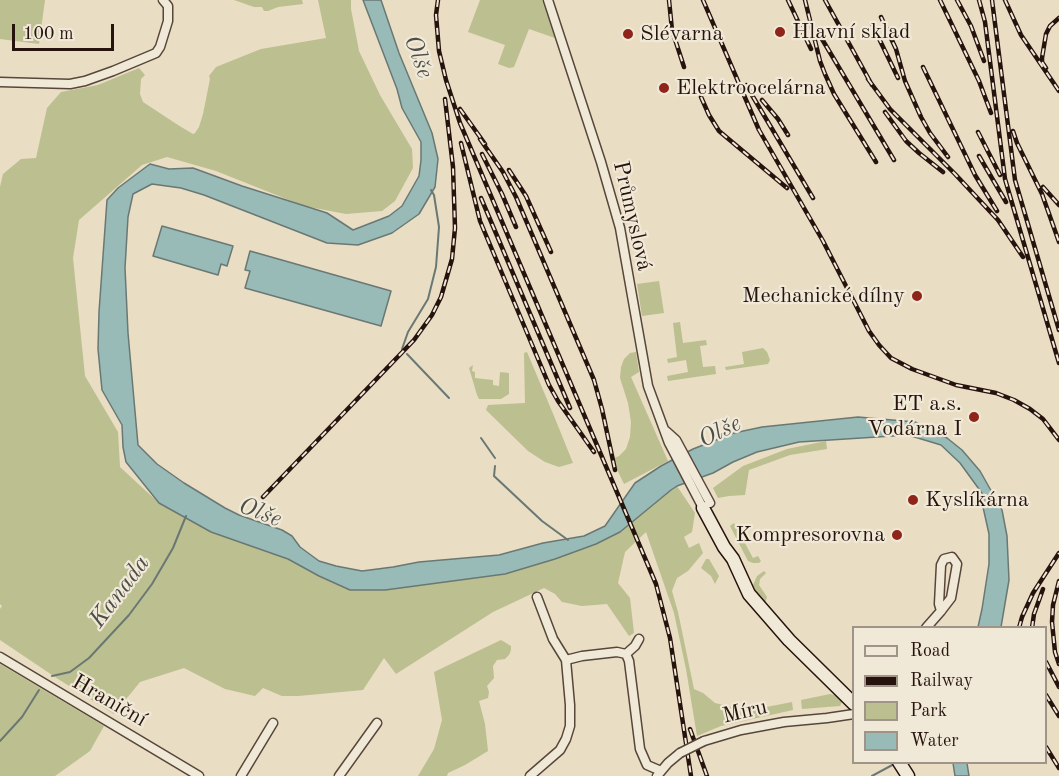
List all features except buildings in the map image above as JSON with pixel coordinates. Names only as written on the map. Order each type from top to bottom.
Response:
[{"type":"street","points":[[0,82],[70,84],[113,71],[156,53],[168,21],[168,6],[163,0]]},
{"type":"street","name":"Průmyslová","points":[[548,0],[612,197],[648,386],[656,412],[707,506]]},
{"type":"street","points":[[707,506],[724,547],[733,559],[749,594],[789,640],[852,702]]},
{"type":"street","points":[[927,626],[941,611],[951,598],[957,564],[952,557],[944,559],[941,565],[939,604],[941,611]]},
{"type":"street","points":[[530,776],[560,750],[570,726],[566,660],[553,639],[537,597]]},
{"type":"street","points":[[639,639],[627,658],[640,749],[647,765],[659,773]]},
{"type":"street","points":[[566,660],[617,652],[627,658]]},
{"type":"street","name":"Hraniční","points":[[0,657],[199,776]]},
{"type":"street","name":"Míru","points":[[659,773],[680,753],[704,741],[741,730],[784,722],[852,714]]},
{"type":"street","points":[[241,776],[273,723]]},
{"type":"street","points":[[339,776],[377,723]]},
{"type":"green space","points":[[0,0],[45,0],[39,44],[0,39]]},
{"type":"green space","points":[[234,0],[302,0],[303,4],[264,11],[262,7],[254,7]]},
{"type":"green space","points":[[318,0],[351,0],[359,51],[380,95],[412,149],[413,168],[395,201],[382,211],[346,214],[304,206],[216,171],[167,157],[142,165],[79,220],[73,258],[85,376],[118,432],[120,467],[159,503],[211,532],[288,559],[350,590],[385,590],[505,574],[555,559],[677,486],[695,513],[692,532],[684,537],[689,548],[699,543],[703,553],[688,571],[677,578],[672,591],[694,689],[715,703],[736,708],[756,709],[792,702],[793,710],[721,726],[697,736],[674,613],[646,532],[625,552],[618,583],[630,598],[634,633],[629,636],[607,604],[582,606],[562,602],[555,594],[544,588],[493,612],[396,674],[384,658],[363,690],[282,696],[263,688],[255,696],[225,689],[184,668],[140,682],[114,714],[0,640],[0,609],[2,606],[0,604],[0,187],[3,174],[21,159],[36,158],[47,108],[61,92],[98,85],[139,68],[145,75],[141,79],[140,94],[143,102],[193,134],[195,133],[203,114],[209,76],[216,67],[261,49],[326,38]]},
{"type":"green space","points":[[480,0],[542,0],[555,38],[529,29],[514,67],[509,68],[498,64],[505,45],[468,32]]},
{"type":"green space","points":[[659,281],[664,313],[642,316],[637,284]]},
{"type":"green space","points":[[680,322],[683,343],[706,340],[707,345],[700,346],[703,367],[715,366],[716,374],[668,381],[667,376],[688,372],[686,360],[668,363],[667,359],[677,357],[673,323]]},
{"type":"green space","points":[[763,348],[770,360],[768,364],[726,370],[725,367],[744,364],[742,352]]},
{"type":"green space","points":[[527,352],[573,463],[559,467],[545,462],[528,451],[486,410],[488,405],[525,403],[524,353]]},
{"type":"green space","points":[[636,352],[639,372],[631,377],[668,461],[624,484],[612,459],[626,449],[630,437],[631,422],[628,403],[620,378],[624,359],[630,353]]},
{"type":"green space","points":[[473,365],[472,371],[475,372],[475,378],[493,380],[493,385],[499,386],[500,372],[509,373],[509,394],[501,399],[479,399],[469,368]]},
{"type":"green space","points":[[826,441],[827,449],[790,455],[749,470],[745,495],[718,498],[713,488],[743,466],[787,449]]},
{"type":"green space","points":[[734,523],[753,558],[758,556],[761,561],[759,563],[748,561],[730,526]]},
{"type":"green space","points":[[706,559],[709,559],[719,576],[715,584],[711,576],[701,568]]},
{"type":"green space","points":[[764,571],[766,573],[760,579],[759,585],[767,597],[765,604],[753,585],[757,576]]},
{"type":"green space","points":[[501,640],[511,646],[511,650],[505,659],[497,660],[493,666],[494,678],[487,686],[488,698],[479,701],[485,724],[488,751],[448,773],[447,776],[418,776],[434,749],[442,720],[434,672]]},
{"type":"green space","points":[[0,664],[104,726],[90,751],[55,776],[0,776]]},
{"type":"green space","points":[[830,694],[838,696],[842,702],[840,706],[802,709],[801,700]]},
{"type":"water","points":[[363,0],[381,0],[399,53],[432,133],[438,159],[435,187],[419,214],[392,233],[358,245],[327,243],[181,188],[152,184],[133,194],[128,217],[125,268],[128,333],[138,445],[157,464],[225,508],[282,530],[292,536],[300,547],[319,561],[362,571],[419,562],[499,555],[543,543],[584,536],[605,526],[635,483],[693,449],[734,433],[762,427],[858,417],[915,422],[947,438],[962,450],[980,471],[1002,510],[1007,536],[1009,580],[1001,626],[978,626],[989,564],[989,534],[983,507],[984,496],[960,463],[941,445],[908,435],[799,442],[757,452],[713,473],[677,486],[620,532],[596,544],[505,574],[385,590],[350,590],[288,559],[211,532],[159,503],[126,462],[122,425],[102,390],[98,349],[107,200],[118,188],[150,164],[169,169],[193,168],[327,213],[353,230],[389,216],[402,206],[419,176],[421,142],[402,108]]},
{"type":"water","points":[[162,226],[233,246],[227,266],[221,264],[218,275],[153,256]]},
{"type":"water","points":[[250,251],[391,291],[381,326],[245,288],[250,271],[245,270]]},
{"type":"water","points":[[953,764],[967,764],[969,776],[955,776]]},
{"type":"waterway","points":[[402,349],[408,332],[428,299],[436,267],[439,227],[434,195],[431,190]]},
{"type":"waterway","points":[[407,354],[449,398]]},
{"type":"waterway","points":[[481,438],[495,458]]},
{"type":"waterway","points":[[495,466],[494,476],[542,521],[568,540]]},
{"type":"waterway","points":[[994,502],[1015,497]]},
{"type":"waterway","name":"Kanada","points":[[52,676],[70,672],[89,658],[129,615],[152,584],[173,548],[186,516]]},
{"type":"waterway","name":"Kanada","points":[[0,741],[22,717],[39,690]]},
{"type":"waterway","points":[[872,776],[894,764]]},
{"type":"railway","points":[[438,0],[436,15],[439,51],[460,123],[656,584],[670,638],[691,776]]},
{"type":"railway","points":[[669,0],[672,30],[684,67]]},
{"type":"railway","points":[[703,0],[759,130],[823,241],[869,331],[879,345],[891,358],[912,369],[956,385],[996,393],[1014,400],[1043,419],[1059,440]]},
{"type":"railway","points":[[788,0],[811,49]]},
{"type":"railway","points":[[805,0],[825,74],[834,94],[876,162]]},
{"type":"railway","points":[[825,0],[872,85]]},
{"type":"railway","points":[[940,0],[979,81],[991,113]]},
{"type":"railway","points":[[957,0],[971,26],[984,61]]},
{"type":"railway","points":[[979,0],[985,22],[1005,179],[1059,363]]},
{"type":"railway","points":[[992,0],[1015,180],[1059,330]]},
{"type":"railway","points":[[1005,0],[1021,35],[1059,91]]},
{"type":"railway","points":[[881,17],[896,49],[905,81],[921,117],[948,157]]},
{"type":"railway","points":[[1046,68],[1042,62],[1046,34],[1050,26],[1059,18]]},
{"type":"railway","points":[[872,24],[898,78]]},
{"type":"railway","points":[[819,34],[894,160]]},
{"type":"railway","points":[[923,67],[975,175],[997,211]]},
{"type":"railway","points":[[868,79],[890,109],[998,220],[1023,257]]},
{"type":"railway","points":[[746,85],[813,198]]},
{"type":"railway","points":[[701,97],[719,131],[787,188]]},
{"type":"railway","points":[[263,497],[414,340],[432,315],[441,297],[452,259],[455,228],[453,167],[445,99]]},
{"type":"railway","points":[[762,100],[788,135]]},
{"type":"railway","points":[[460,109],[485,144]]},
{"type":"railway","points":[[885,112],[906,141],[943,172]]},
{"type":"railway","points":[[1013,131],[1042,194],[1059,242]]},
{"type":"railway","points":[[978,132],[1000,175]]},
{"type":"railway","points":[[480,139],[503,172],[516,197],[594,380],[615,470]]},
{"type":"railway","points":[[461,143],[480,221],[549,385],[594,452]]},
{"type":"railway","points":[[482,154],[516,227]]},
{"type":"railway","points":[[979,156],[1006,202]]},
{"type":"railway","points":[[509,170],[526,196],[551,252]]},
{"type":"railway","points":[[1043,187],[1059,205]]},
{"type":"railway","points":[[481,198],[570,408]]},
{"type":"railway","points":[[1020,626],[1033,593],[1059,553]]},
{"type":"railway","points":[[1059,581],[1053,605],[1052,622],[1055,652],[1059,664]]},
{"type":"railway","points":[[1032,626],[1043,589]]},
{"type":"railway","points":[[1047,664],[1059,687]]},
{"type":"railway","points":[[1047,697],[1059,716]]},
{"type":"railway","points":[[690,729],[707,776]]},
{"type":"railway","points":[[1047,749],[1059,768]]},
{"type":"place","name":"Hlavní sklad","points":[[780,32]]},
{"type":"place","name":"Slévarna","points":[[628,34]]},
{"type":"place","name":"Elektroocelárna","points":[[664,88]]},
{"type":"place","name":"Mechanické dílny","points":[[917,296]]},
{"type":"place","name":"ET a.s. Vodárna I","points":[[974,417]]},
{"type":"place","name":"Kyslíkárna","points":[[913,500]]},
{"type":"place","name":"Kompresorovna","points":[[897,535]]},
{"type":"water label","name":"Olše","points":[[418,57]]},
{"type":"water label","name":"Olše","points":[[720,432]]},
{"type":"water label","name":"Olše","points":[[260,513]]}]
